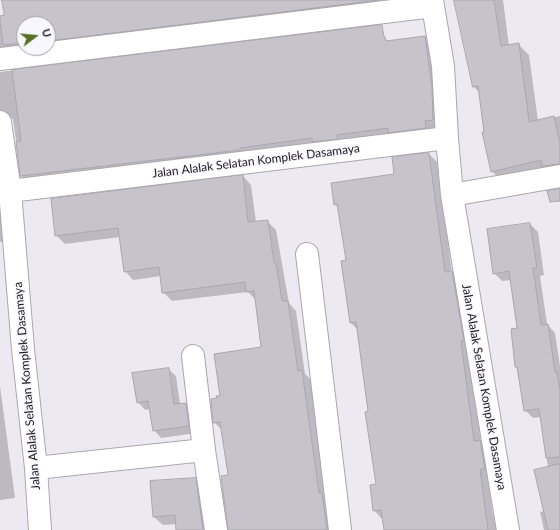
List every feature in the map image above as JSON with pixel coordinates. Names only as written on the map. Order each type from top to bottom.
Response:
[{"type":"street","points":[[0,59],[432,3],[443,66],[447,138]]},
{"type":"street","points":[[0,122],[10,191]]},
{"type":"street","name":"Jalan Alalak Selatan Komplek Dasamaya","points":[[40,530],[36,468],[23,349],[10,191],[447,138],[452,195],[508,530]]},
{"type":"street","points":[[452,195],[560,176]]},
{"type":"street","points":[[307,254],[340,530]]},
{"type":"street","points":[[193,356],[204,450],[216,530]]},
{"type":"street","points":[[36,468],[204,450]]},
{"type":"building","points":[[2,0],[379,0],[56,40],[56,16],[16,16],[16,44],[3,45],[0,16],[4,15]]},
{"type":"building","points":[[454,0],[494,0],[501,46],[519,43],[529,122],[554,116],[560,143],[560,164],[542,166],[541,160],[491,172],[482,132],[484,132],[478,86],[473,87]]},
{"type":"building","points":[[382,25],[386,41],[425,36],[432,87],[433,120],[425,121],[426,128],[388,133],[388,128],[337,135],[338,139],[312,142],[312,138],[240,148],[240,150],[20,176],[16,142],[21,141],[12,70]]},
{"type":"building","points":[[429,153],[445,272],[452,271],[464,341],[461,341],[474,441],[480,440],[485,469],[480,469],[488,530],[384,530],[381,510],[373,511],[370,485],[376,484],[365,412],[368,411],[356,322],[350,323],[341,261],[346,260],[337,204],[334,205],[331,183],[394,174],[392,157]]},
{"type":"building","points":[[243,175],[248,222],[268,220],[274,263],[276,263],[282,301],[288,301],[298,371],[302,370],[319,493],[322,493],[327,530],[228,530],[221,476],[228,475],[220,422],[213,423],[211,399],[217,398],[216,396],[220,396],[214,354],[261,347],[254,291],[246,292],[245,282],[162,293],[159,267],[124,272],[118,228],[55,236],[51,199]]},
{"type":"building","points":[[560,189],[560,201],[550,202],[547,191]]},
{"type":"building","points":[[530,223],[537,268],[533,268],[541,325],[548,324],[555,372],[557,372],[560,390],[560,457],[546,458],[539,409],[524,411],[517,367],[515,367],[511,329],[517,328],[509,271],[493,274],[487,229]]},
{"type":"building","points":[[169,368],[174,404],[186,403],[189,426],[153,431],[148,401],[137,403],[132,373]]},
{"type":"building","points":[[560,464],[560,530],[548,530],[534,470]]},
{"type":"building","points":[[196,478],[203,530],[176,530],[175,515],[153,517],[150,481]]}]
